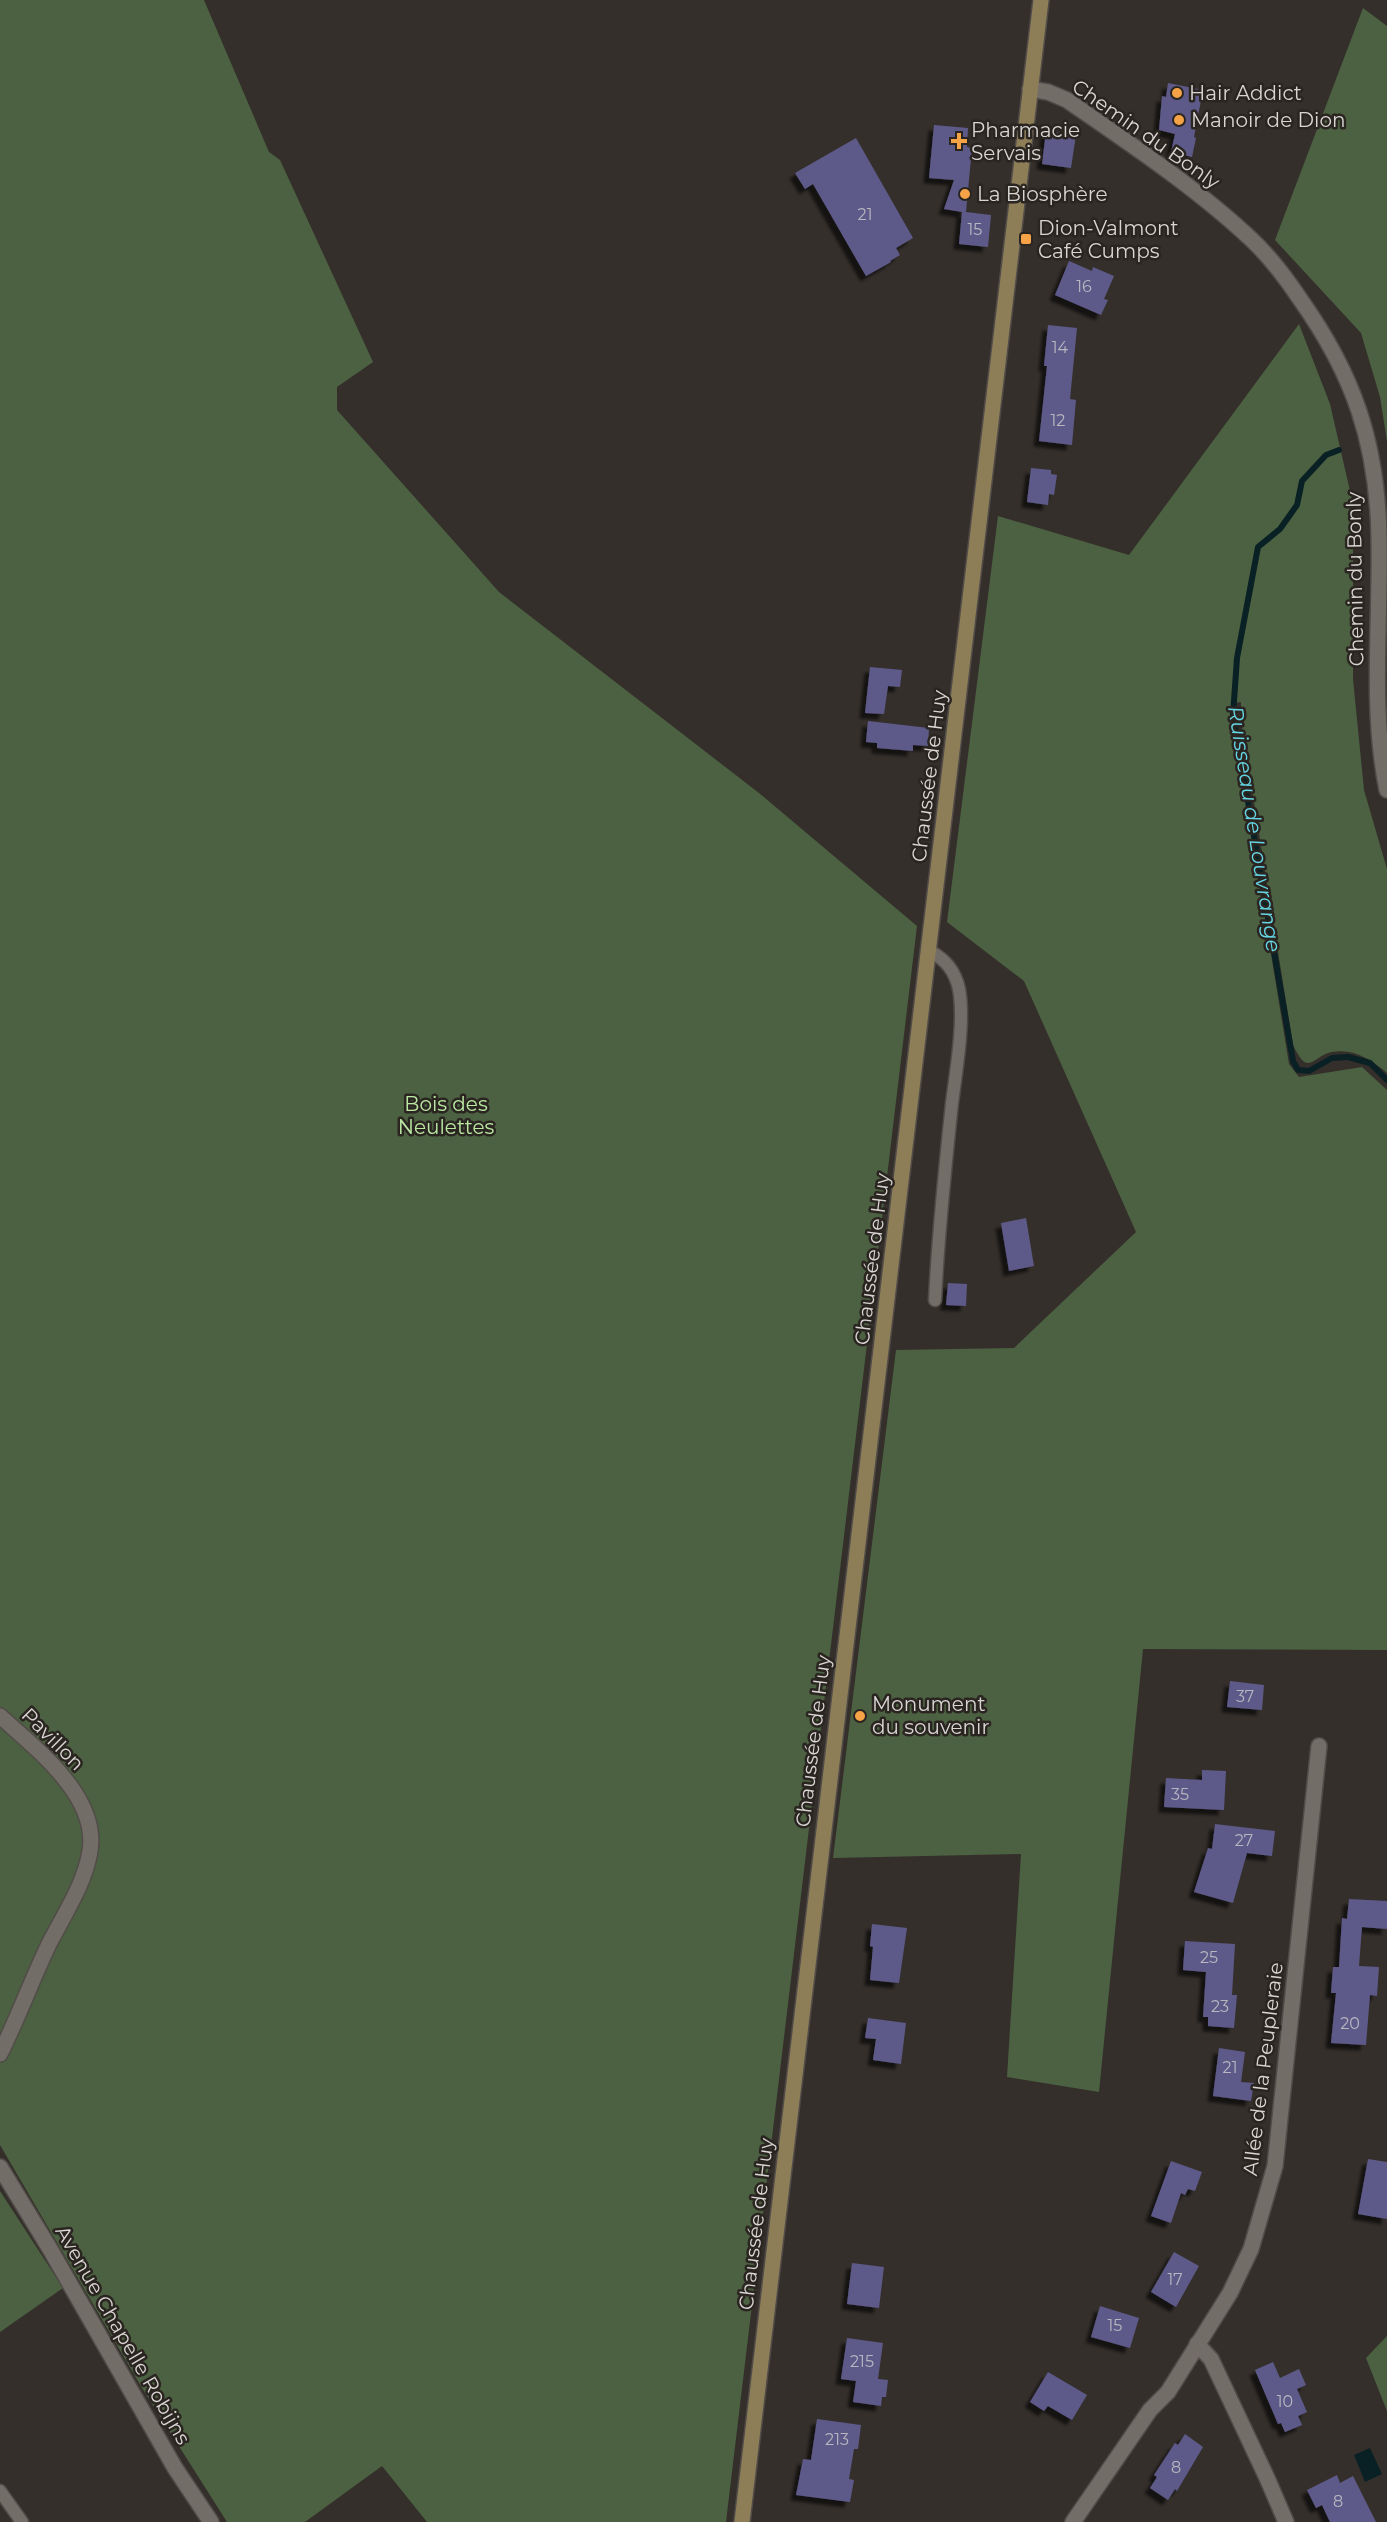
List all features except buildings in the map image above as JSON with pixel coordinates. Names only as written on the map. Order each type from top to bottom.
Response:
[{"type":"main road","name":"Chaussée de Huy","points":[[742,2522],[1041,0]]},
{"type":"street","name":"Chemin du Bonly","points":[[1030,89],[1048,92],[1067,100],[1198,196],[1252,240],[1288,282],[1321,329],[1343,367],[1357,401],[1370,454],[1376,495],[1379,535],[1379,720],[1382,764],[1387,790]]},
{"type":"street","name":"Pavillon","points":[[0,1716],[51,1763],[72,1788],[91,1838],[91,1849],[83,1874],[0,2054]]},
{"type":"street","name":"Allée de la Peupleraie","points":[[1073,2522],[1150,2410],[1168,2392],[1230,2293],[1251,2249],[1275,2166],[1319,1746]]},
{"type":"street","name":"Avenue Chapelle Robijns","points":[[0,2167],[50,2249],[175,2468],[211,2522]]},
{"type":"street","points":[[1197,2344],[1211,2359],[1268,2478],[1286,2522]]},
{"type":"lane","points":[[930,951],[943,958],[955,973],[960,991],[959,1039],[939,1221],[935,1300]]},
{"type":"lane","points":[[0,2492],[22,2522]]},
{"type":"green space","name":"Bois des Neulettes","points":[[0,0],[204,0],[269,152],[280,160],[373,362],[337,387],[337,410],[499,592],[759,793],[917,926],[726,2522],[427,2522],[382,2466],[305,2522],[227,2522],[142,2388],[0,2145]]},
{"type":"green space","points":[[1363,8],[1387,26],[1387,441],[1380,397],[1361,333],[1275,240]]},
{"type":"green space","points":[[1299,324],[1330,404],[1353,504],[1353,679],[1364,790],[1387,869],[1387,1073],[1355,1053],[1340,1051],[1326,1054],[1307,1063],[1298,1055],[1293,1045],[1241,721],[1241,702],[1233,703],[1232,716],[1289,1064],[1299,1077],[1362,1067],[1387,1090],[1387,1650],[1143,1649],[1099,2092],[1007,2077],[1021,1854],[833,1858],[896,1350],[1014,1348],[1136,1232],[1024,981],[947,922],[998,516],[1129,555]]},
{"type":"green space","points":[[0,2191],[63,2288],[0,2332]]},
{"type":"green space","points":[[1387,2336],[1387,2411],[1366,2358]]},
{"type":"water","points":[[1370,2448],[1382,2474],[1365,2482],[1354,2455]]},
{"type":"waterway","name":"Ruisseau de Louvrange","points":[[1339,450],[1326,455],[1302,481],[1297,505],[1280,529],[1258,547],[1237,658],[1233,715],[1293,1061],[1298,1070],[1309,1071],[1332,1058],[1348,1057],[1370,1063],[1387,1080]]},
{"type":"place","name":"Hair Addict","points":[[1177,93]]},
{"type":"place","name":"Manoir de Dion","points":[[1179,120]]},
{"type":"place","name":"Pharmacie Servais","points":[[959,141]]},
{"type":"place","name":"La Biosphère","points":[[965,194]]},
{"type":"place","name":"Dion-Valmont Café Cumps","points":[[1026,239]]},
{"type":"place","name":"Monument du souvenir","points":[[860,1716]]}]
